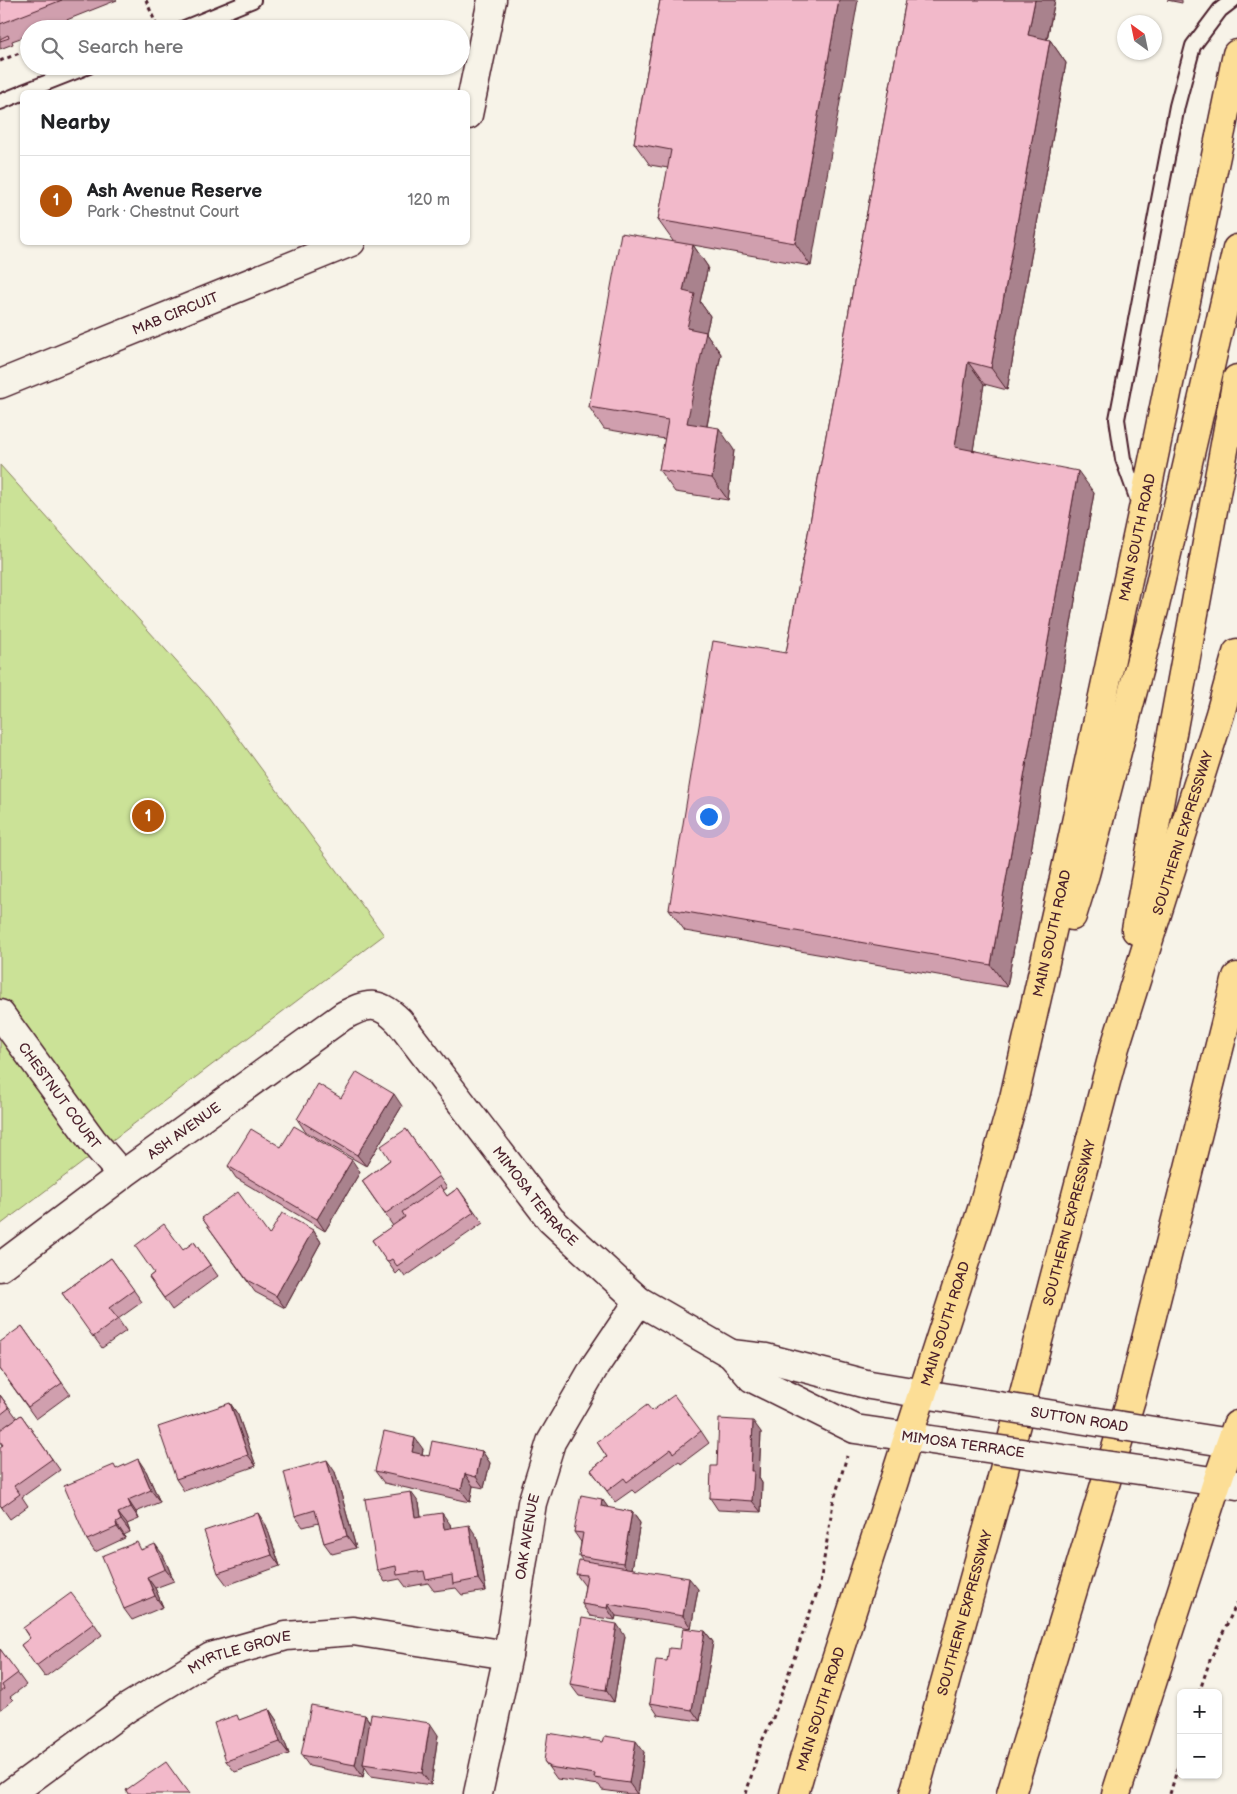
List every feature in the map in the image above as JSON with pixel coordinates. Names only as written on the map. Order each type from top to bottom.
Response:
[{"type":"highway","name":"MAIN SOUTH ROAD","points":[[794,1794],[921,1393],[982,1209],[1014,1098],[1063,883],[1142,514],[1237,54]]},
{"type":"highway","points":[[1014,1098],[1085,874],[1154,610],[1237,249]]},
{"type":"highway","points":[[1115,1047],[1237,379]]},
{"type":"highway","name":"SOUTHERN EXPRESSWAY","points":[[914,1794],[1000,1485],[1115,1047],[1220,714],[1237,653]]},
{"type":"highway","points":[[1011,1794],[1131,1399],[1237,977]]},
{"type":"highway","points":[[1220,1040],[1237,985]]},
{"type":"highway","points":[[1116,1794],[1227,1483],[1235,1438]]},
{"type":"street","points":[[470,105],[492,0]]},
{"type":"street","name":"MAB CIRCUIT","points":[[0,384],[343,245]]},
{"type":"street","name":"ASH AVENUE","points":[[0,1267],[122,1175],[343,1016],[361,1007],[374,1005]]},
{"type":"street","name":"MIMOSA TERRACE","points":[[374,1005],[390,1012],[399,1021],[551,1220],[639,1301],[730,1354],[752,1378],[855,1429],[1227,1483]]},
{"type":"street","name":"CHESTNUT COURT","points":[[0,1014],[92,1140],[122,1175]]},
{"type":"street","name":"OAK AVENUE","points":[[478,1794],[508,1655],[532,1503],[551,1442],[595,1366],[639,1301]]},
{"type":"street","name":"MIMOSA TERRACE","points":[[730,1354],[766,1358],[870,1385],[921,1393]]},
{"type":"street","name":"SUTTON ROAD","points":[[921,1393],[1166,1433],[1235,1438]]},
{"type":"street","name":"MYRTLE GROVE","points":[[10,1794],[127,1708],[211,1657],[286,1636],[353,1631],[508,1655]]},
{"type":"lane","points":[[204,20],[254,0]]},
{"type":"lane","points":[[1142,514],[1122,459],[1116,419],[1177,106],[1193,46],[1220,10],[1233,0]]},
{"type":"lane","points":[[30,90],[67,75]]},
{"type":"lane","points":[[0,102],[20,94]]},
{"type":"path","points":[[146,0],[154,20]]},
{"type":"path","points":[[0,61],[20,53]]},
{"type":"path","points":[[746,1794],[761,1742],[773,1718],[820,1584],[833,1503],[848,1453]]},
{"type":"path","points":[[1200,1689],[1210,1660],[1237,1603]]},
{"type":"path","points":[[1170,1794],[1177,1770]]},
{"type":"green space","points":[[0,465],[209,698],[384,935],[0,1225]]},
{"type":"building","points":[[0,0],[62,0],[0,24]]},
{"type":"building","points":[[660,0],[839,0],[795,243],[658,220],[671,150],[634,143]]},
{"type":"building","points":[[906,0],[1035,0],[1028,35],[1050,40],[991,368],[968,362],[955,447],[1078,471],[991,965],[669,909],[713,641],[786,653]]},
{"type":"building","points":[[8,35],[9,38],[0,41],[0,39]]},
{"type":"building","points":[[621,233],[693,245],[683,291],[695,294],[687,328],[706,332],[687,423],[719,428],[712,478],[659,470],[668,420],[589,407]]},
{"type":"building","points":[[357,1072],[394,1094],[357,1155],[297,1119],[318,1084],[341,1098]]},
{"type":"building","points":[[294,1126],[352,1160],[317,1219],[228,1166],[251,1129],[281,1147]]},
{"type":"building","points":[[406,1129],[439,1176],[385,1214],[362,1181],[390,1160],[381,1146]]},
{"type":"building","points":[[440,1186],[447,1196],[458,1188],[474,1212],[397,1266],[392,1259],[387,1262],[372,1240],[405,1217],[402,1212]]},
{"type":"building","points":[[238,1192],[269,1235],[282,1213],[313,1230],[276,1296],[247,1280],[202,1218]]},
{"type":"building","points":[[164,1224],[183,1250],[194,1242],[210,1265],[164,1298],[149,1277],[154,1273],[135,1246]]},
{"type":"building","points":[[111,1258],[134,1290],[109,1308],[118,1319],[93,1337],[62,1293]]},
{"type":"building","points":[[22,1326],[62,1383],[28,1407],[0,1369],[0,1342]]},
{"type":"building","points":[[0,1395],[9,1408],[0,1415]]},
{"type":"building","points":[[674,1395],[701,1431],[673,1453],[671,1449],[627,1482],[624,1478],[607,1491],[591,1470],[607,1457],[597,1442],[647,1405],[652,1411]]},
{"type":"building","points":[[230,1403],[248,1455],[176,1479],[158,1427]]},
{"type":"building","points":[[21,1415],[52,1459],[14,1486],[20,1494],[2,1507],[0,1505],[0,1447],[3,1445],[0,1441],[0,1430]]},
{"type":"building","points":[[719,1419],[753,1421],[751,1471],[754,1471],[752,1501],[710,1498],[711,1466],[717,1466]]},
{"type":"building","points":[[384,1431],[415,1438],[412,1452],[429,1456],[432,1441],[482,1451],[476,1477],[465,1474],[461,1490],[375,1471]]},
{"type":"building","points":[[138,1459],[151,1490],[128,1500],[131,1507],[118,1513],[121,1520],[116,1523],[117,1527],[87,1540],[64,1486],[114,1465],[116,1469]]},
{"type":"building","points":[[327,1460],[347,1536],[324,1543],[315,1510],[295,1516],[284,1472]]},
{"type":"building","points":[[411,1492],[415,1517],[442,1513],[444,1529],[469,1525],[478,1579],[453,1584],[452,1575],[426,1580],[424,1571],[397,1575],[396,1566],[377,1570],[365,1499]]},
{"type":"building","points":[[581,1495],[602,1499],[601,1506],[632,1512],[623,1563],[579,1556],[583,1533],[574,1532]]},
{"type":"building","points":[[258,1513],[272,1555],[218,1573],[204,1531]]},
{"type":"building","points":[[137,1542],[141,1550],[155,1544],[165,1569],[147,1577],[155,1596],[124,1609],[102,1556]]},
{"type":"building","points":[[579,1560],[689,1578],[683,1616],[608,1604],[607,1608],[582,1604],[587,1575],[576,1574]]},
{"type":"building","points":[[71,1593],[94,1623],[36,1666],[21,1645],[30,1638],[23,1628]]},
{"type":"building","points":[[582,1618],[617,1624],[606,1690],[570,1684]]},
{"type":"building","points":[[683,1628],[705,1631],[692,1710],[650,1703],[656,1660],[667,1661],[669,1648],[680,1649]]},
{"type":"building","points":[[0,1649],[18,1673],[2,1685],[4,1689],[0,1692]]},
{"type":"building","points":[[311,1705],[365,1715],[355,1765],[301,1755]]},
{"type":"building","points":[[269,1709],[280,1742],[226,1761],[214,1723],[237,1715],[239,1720]]},
{"type":"building","points":[[371,1714],[430,1723],[422,1773],[363,1764]]},
{"type":"building","points":[[548,1733],[603,1742],[605,1736],[636,1741],[629,1783],[594,1778],[595,1774],[549,1767],[544,1761]]},
{"type":"building","points":[[166,1762],[189,1794],[128,1794],[126,1790]]},
{"type":"place","name":"Ash Avenue Reserve","points":[[148,816]]}]
